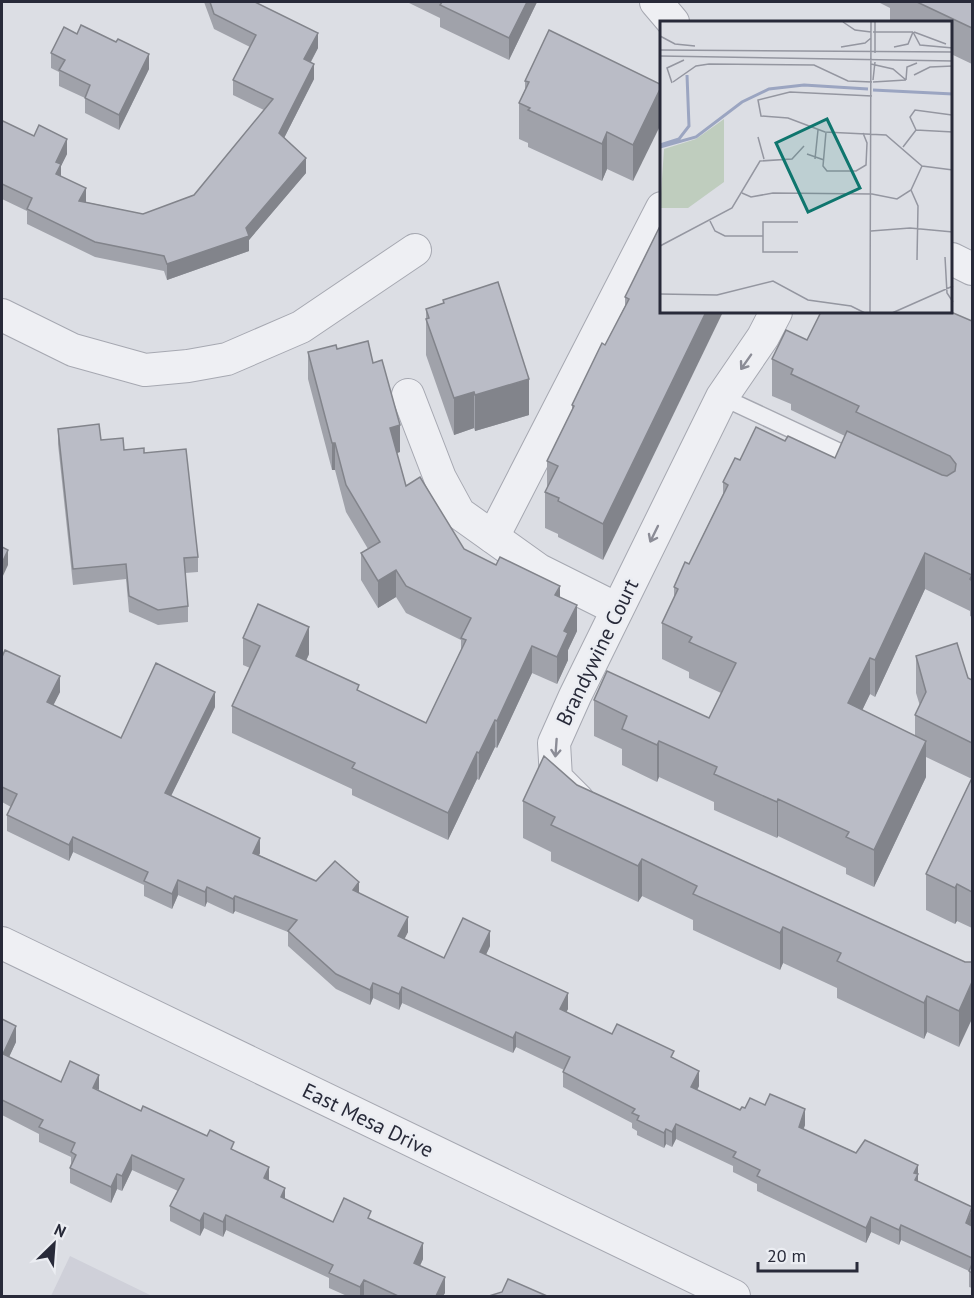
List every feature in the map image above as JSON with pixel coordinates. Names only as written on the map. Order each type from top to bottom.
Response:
[{"type":"street","points":[[656,2],[672,21]]},
{"type":"street","points":[[493,537],[660,212]]},
{"type":"street","points":[[2,315],[73,350],[145,370],[227,360],[301,327],[415,250]]},
{"type":"street","points":[[953,260],[972,269]]},
{"type":"street","name":"Brandywine Court","points":[[605,814],[584,805],[556,778],[554,744],[722,397],[763,338],[775,314]]},
{"type":"street","points":[[408,396],[440,478],[459,513],[539,570],[618,609]]},
{"type":"street","name":"East Mesa Drive","points":[[2,943],[734,1296]]},
{"type":"lane","points":[[722,397],[871,467]]},
{"type":"shaded area","points":[[70,1256],[152,1296],[51,1296]]},
{"type":"building","points":[[210,2],[255,2],[318,33],[304,59],[314,64],[279,133],[306,158],[246,228],[249,236],[167,264],[164,256],[95,242],[27,209],[32,198],[2,184],[3,121],[34,136],[39,125],[67,139],[56,162],[61,164],[56,174],[86,188],[79,201],[143,214],[194,195],[273,99],[233,80],[256,35],[214,14]]},
{"type":"building","points":[[442,2],[527,2],[509,38],[440,5]]},
{"type":"building","points":[[917,2],[972,2],[972,28]]},
{"type":"building","points":[[81,25],[116,42],[118,39],[149,54],[119,115],[85,98],[90,85],[59,70],[65,60],[51,53],[64,27],[77,34]]},
{"type":"building","points":[[549,30],[660,84],[660,89],[633,145],[607,132],[602,144],[528,110],[530,108],[519,103],[529,82],[525,81]]},
{"type":"building","points":[[660,226],[660,314],[705,314],[603,524],[545,492],[558,466],[547,461],[602,343],[605,345],[629,299],[625,297]]},
{"type":"building","points":[[498,282],[529,379],[475,395],[474,392],[454,398],[426,319],[429,318],[426,309],[444,303],[443,300]]},
{"type":"building","points":[[953,313],[972,321],[972,575],[925,553],[875,660],[870,658],[848,703],[926,741],[874,850],[846,837],[849,832],[778,799],[777,802],[714,774],[717,767],[659,741],[657,745],[622,729],[627,716],[594,700],[607,671],[709,718],[736,663],[689,642],[692,637],[662,623],[678,589],[674,587],[685,562],[689,564],[728,485],[723,482],[735,458],[740,460],[756,427],[785,441],[788,436],[835,458],[847,431],[942,475],[947,476],[955,471],[956,464],[950,456],[856,412],[859,406],[791,374],[793,369],[772,359],[786,330],[807,340],[820,314]]},
{"type":"building","points":[[368,341],[373,363],[382,360],[400,425],[390,428],[406,486],[420,477],[464,549],[496,565],[500,557],[560,586],[555,595],[577,605],[564,631],[568,633],[557,657],[532,646],[497,721],[495,720],[479,753],[477,752],[448,813],[352,768],[355,763],[232,706],[260,646],[243,638],[258,604],[309,627],[296,656],[359,685],[357,690],[426,723],[466,640],[461,638],[471,618],[406,586],[396,570],[378,581],[361,553],[380,542],[346,485],[335,443],[332,443],[308,352],[336,345],[337,349]]},
{"type":"building","points":[[99,424],[101,440],[123,438],[124,450],[144,448],[144,453],[186,449],[198,557],[184,558],[188,606],[158,610],[129,596],[126,564],[73,569],[58,429]]},
{"type":"building","points":[[2,547],[8,550],[2,563]]},
{"type":"building","points":[[957,643],[968,678],[972,680],[972,743],[915,715],[926,692],[916,656]]},
{"type":"building","points":[[5,650],[60,676],[47,702],[121,738],[156,663],[215,692],[165,793],[260,838],[253,853],[316,881],[335,861],[359,882],[353,890],[408,917],[398,936],[444,958],[463,918],[490,931],[480,952],[568,993],[560,1009],[612,1034],[617,1024],[674,1051],[671,1057],[699,1071],[691,1087],[740,1110],[742,1107],[745,1108],[750,1098],[765,1105],[770,1094],[805,1109],[799,1127],[856,1153],[865,1140],[918,1165],[914,1173],[918,1174],[915,1180],[972,1207],[966,1223],[972,1226],[972,1258],[901,1225],[899,1230],[871,1217],[866,1228],[757,1176],[760,1170],[733,1157],[736,1152],[676,1124],[672,1132],[666,1129],[664,1133],[637,1120],[639,1116],[632,1113],[635,1109],[563,1072],[570,1057],[516,1032],[513,1038],[402,987],[399,994],[373,983],[370,990],[336,974],[288,931],[297,920],[235,896],[233,899],[207,887],[205,892],[178,880],[172,894],[144,881],[148,872],[73,837],[69,845],[7,815],[17,794],[2,787],[2,657]]},
{"type":"building","points":[[544,756],[577,785],[965,962],[972,962],[972,982],[959,1011],[927,996],[924,1003],[837,961],[841,953],[783,927],[780,933],[693,894],[697,886],[642,859],[638,866],[551,825],[555,817],[523,801]]},
{"type":"building","points":[[972,778],[972,892],[957,884],[955,888],[926,874]]},
{"type":"building","points":[[2,1019],[16,1026],[3,1054],[61,1082],[70,1061],[99,1075],[93,1088],[141,1111],[143,1106],[207,1136],[210,1130],[234,1142],[231,1149],[269,1167],[264,1178],[285,1188],[281,1197],[333,1222],[344,1198],[371,1211],[368,1218],[423,1243],[414,1263],[445,1277],[436,1296],[398,1296],[364,1280],[360,1287],[329,1273],[333,1265],[226,1215],[223,1222],[204,1213],[200,1221],[170,1206],[184,1179],[132,1155],[122,1176],[117,1174],[111,1187],[70,1168],[76,1155],[71,1152],[75,1143],[39,1127],[43,1120],[2,1100]]},
{"type":"building","points":[[508,1279],[547,1296],[489,1296],[502,1292]]}]
